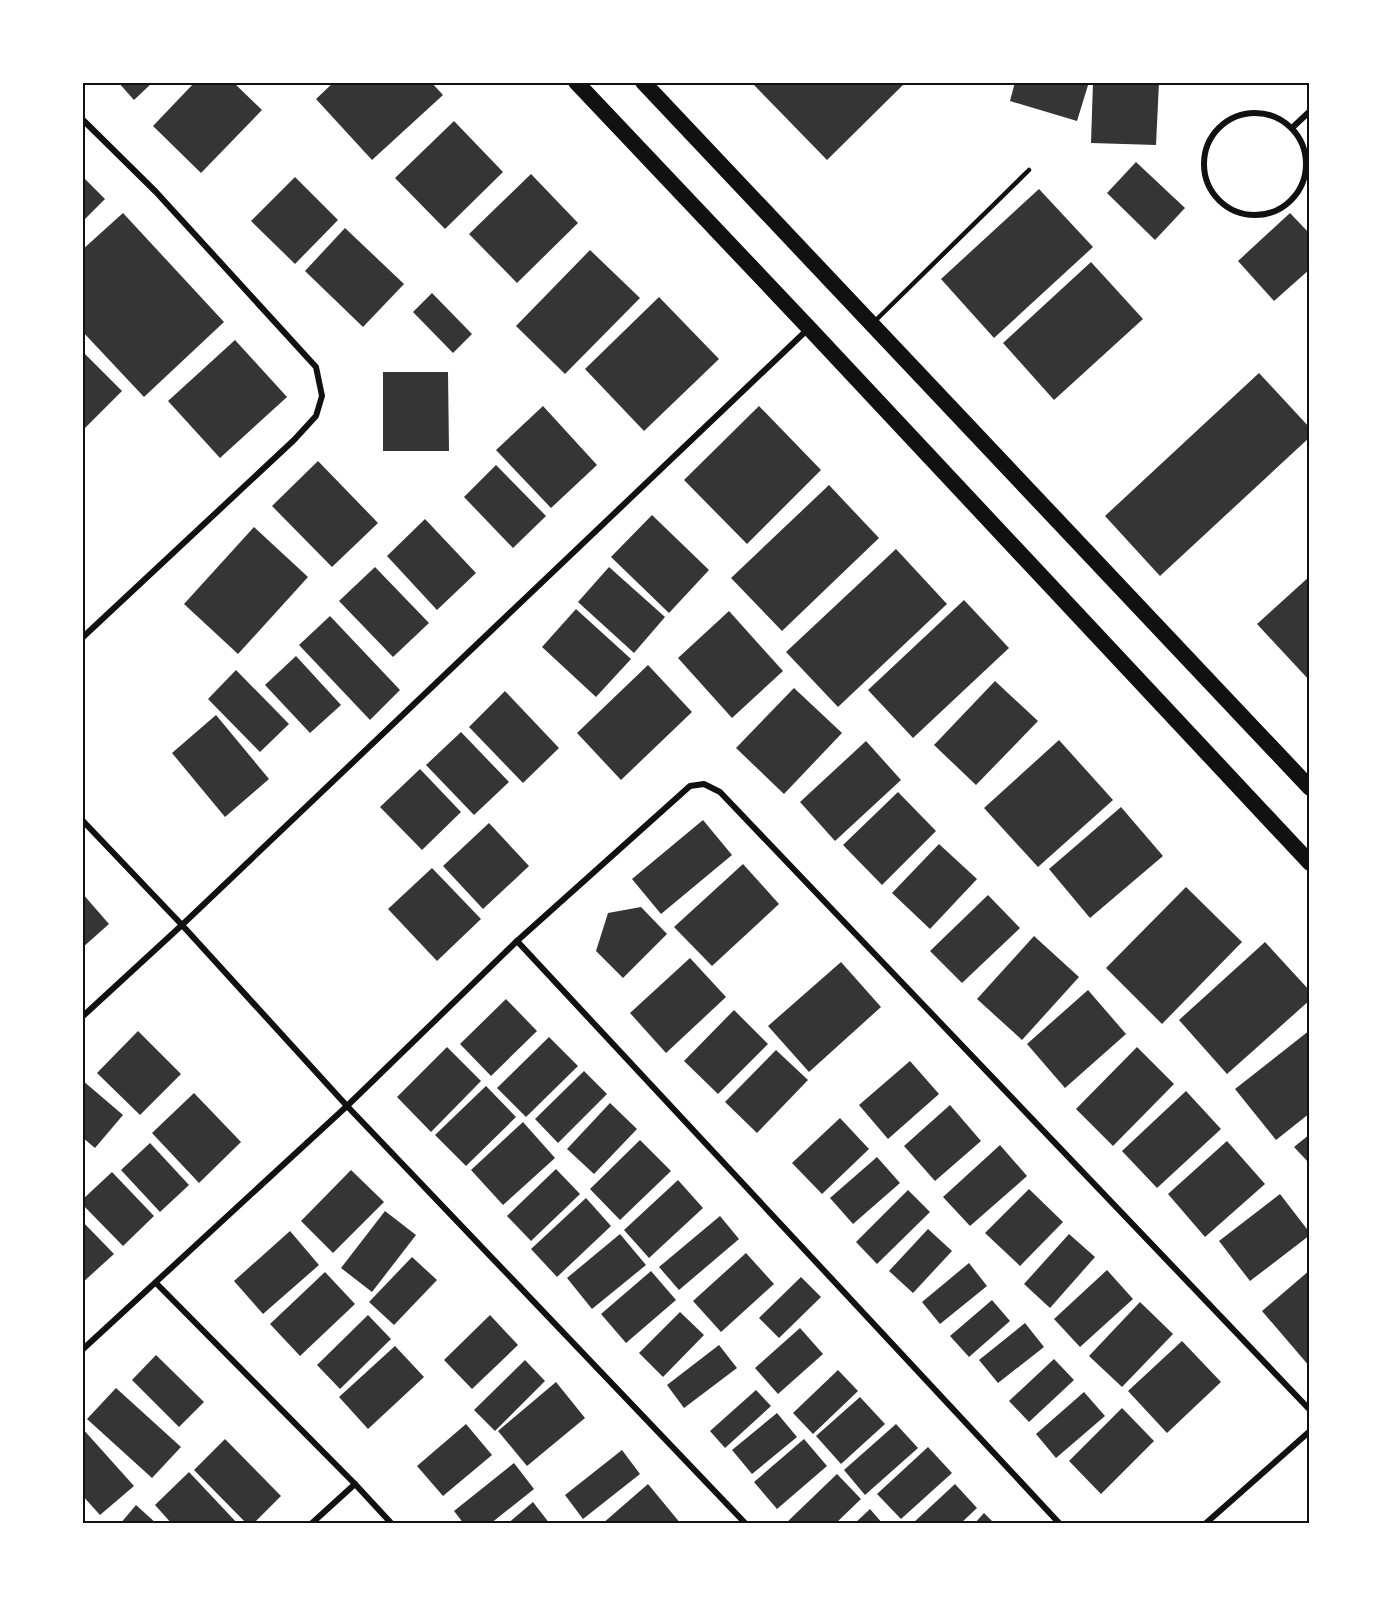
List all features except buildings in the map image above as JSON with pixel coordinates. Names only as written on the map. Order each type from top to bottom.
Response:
[{"type":"highway","points":[[576,82],[1310,863]]},
{"type":"highway","points":[[643,82],[1310,788]]},
{"type":"street","points":[[1292,128],[1310,111]]},
{"type":"street","points":[[1259,113],[1277,117],[1292,128],[1302,144],[1306,162],[1303,181],[1293,197],[1279,209],[1261,214],[1242,213],[1225,205],[1212,192],[1205,174],[1204,156],[1211,138],[1224,124],[1240,114],[1259,113]]},
{"type":"street","points":[[82,119],[156,192],[316,367],[322,396],[316,416],[294,440],[82,638]]},
{"type":"street","points":[[82,1017],[182,925],[809,328]]},
{"type":"street","points":[[82,1350],[347,1106],[517,942],[690,786],[704,784],[720,792],[1310,1410]]},
{"type":"street","points":[[82,820],[182,925],[347,1106],[746,1524]]},
{"type":"street","points":[[517,942],[1060,1524]]},
{"type":"street","points":[[156,1283],[392,1524]]},
{"type":"street","points":[[1206,1524],[1310,1431]]},
{"type":"street","points":[[311,1524],[355,1484]]},
{"type":"lane","points":[[871,325],[1029,170]]}]
